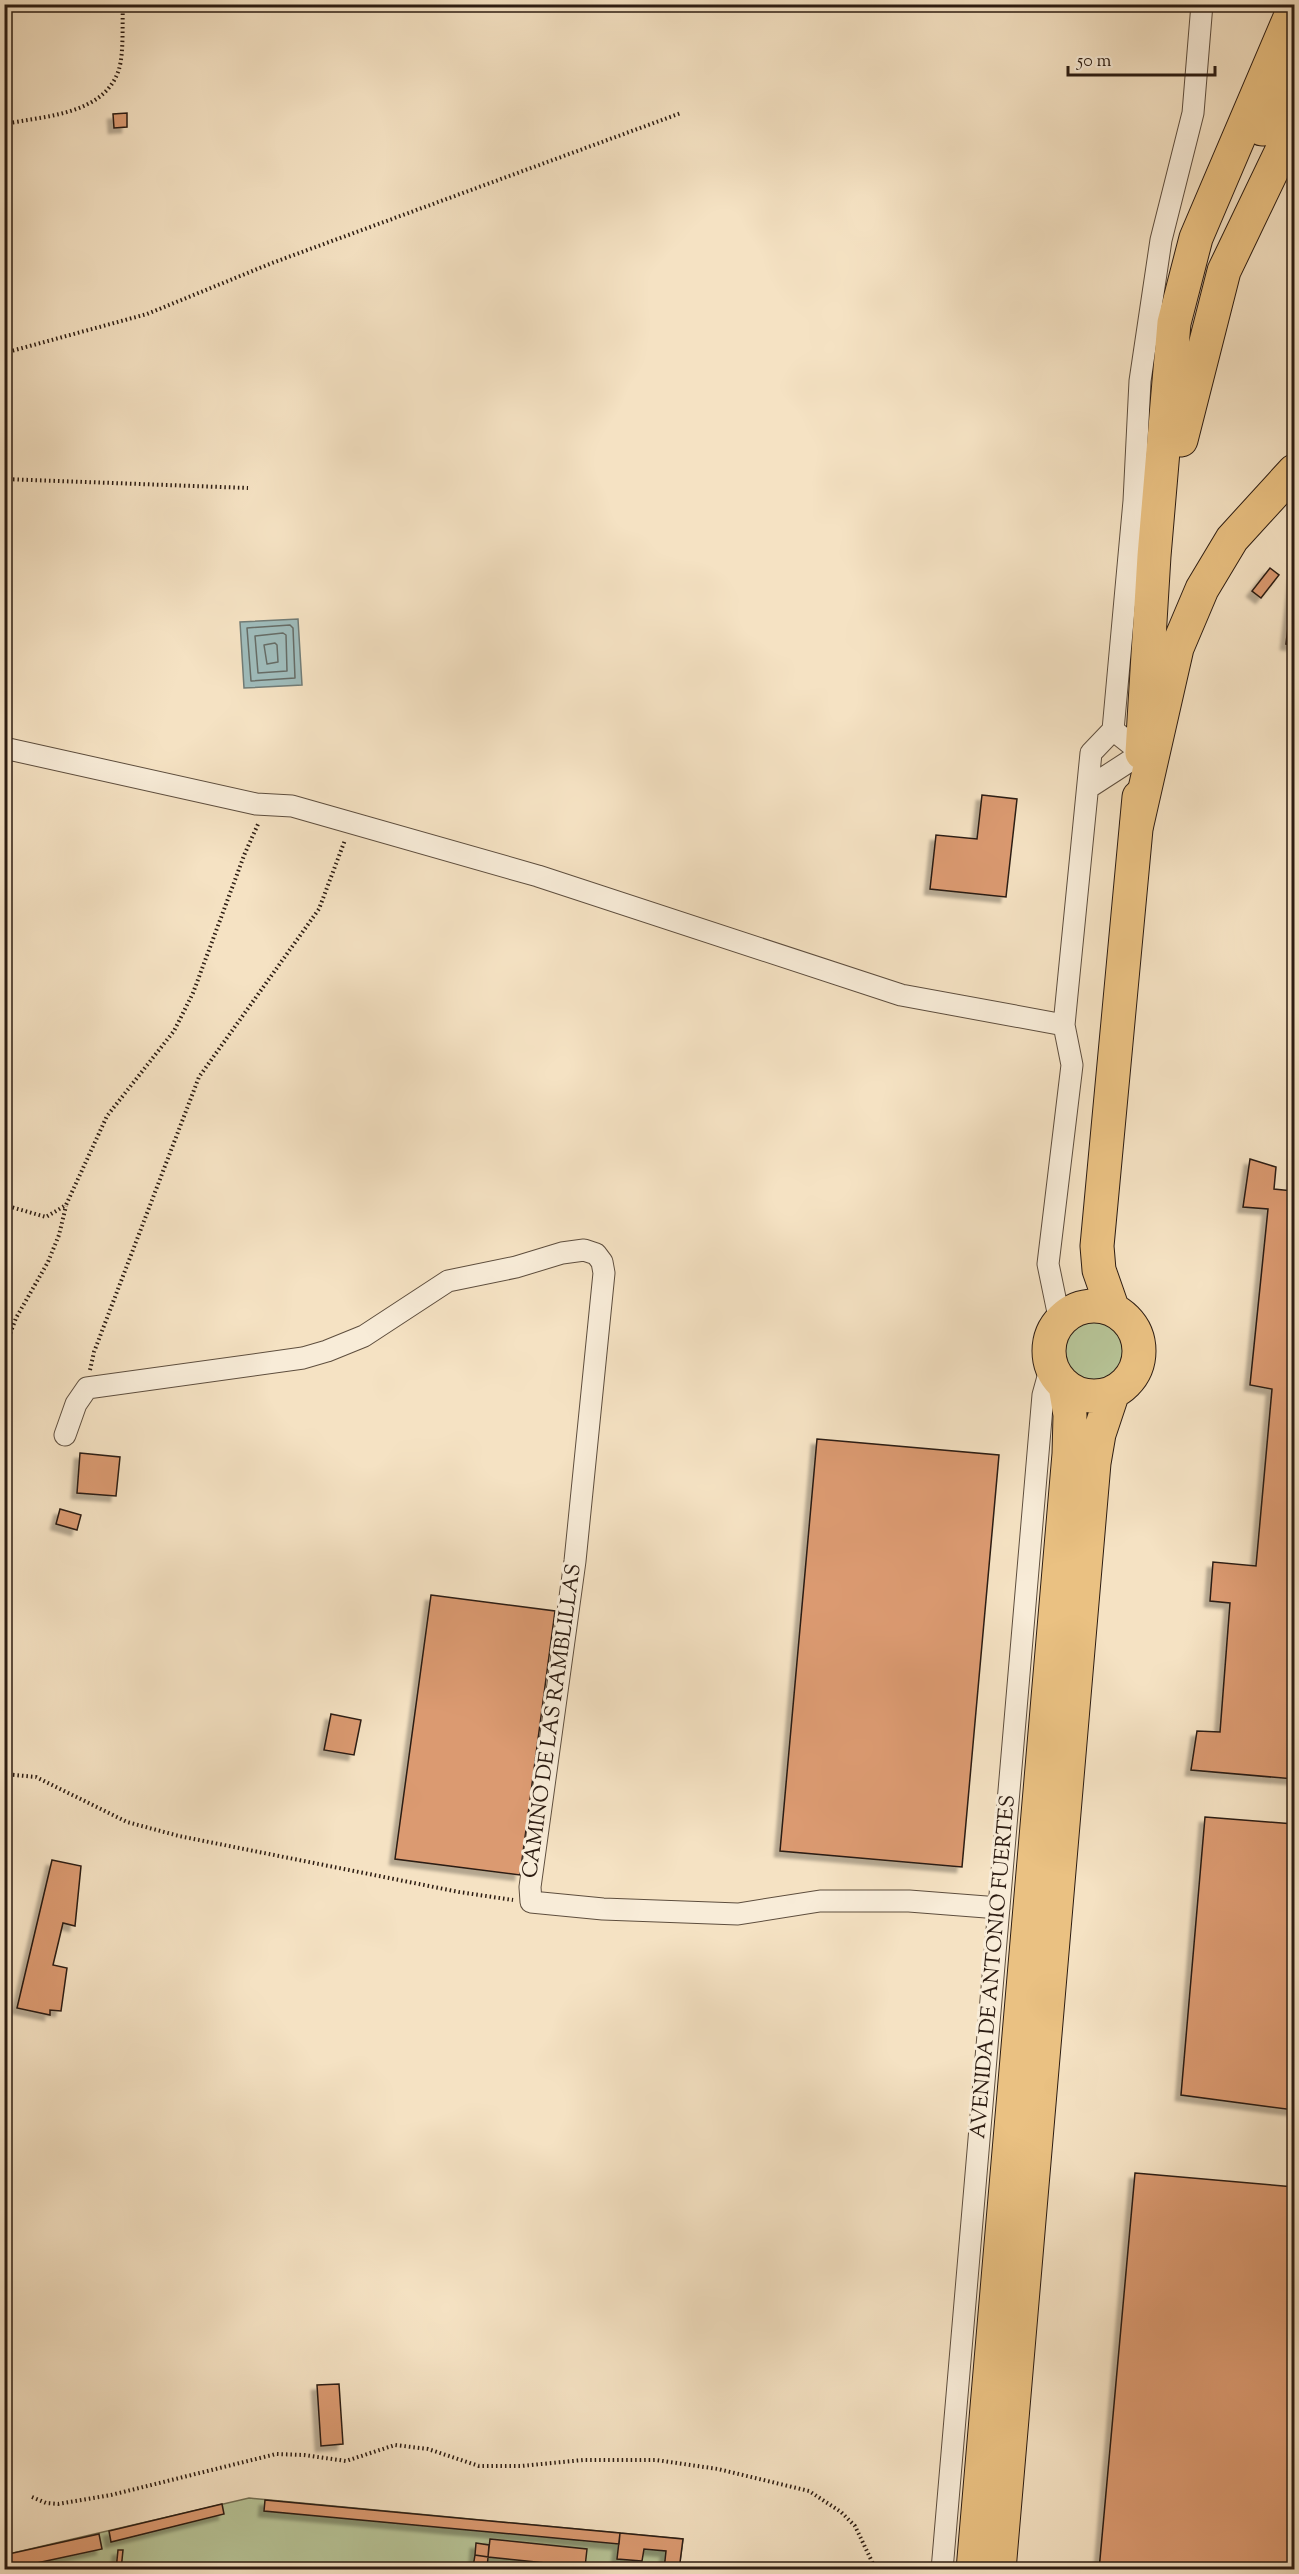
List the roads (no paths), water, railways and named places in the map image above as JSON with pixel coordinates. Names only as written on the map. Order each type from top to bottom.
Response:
[{"type":"main road","points":[[1113,1310],[1099,1270],[1097,1246],[1137,824],[1154,556],[1174,323],[1197,238],[1294,8]]},
{"type":"main road","points":[[1166,414],[1186,314],[1210,245],[1249,150],[1294,74]]},
{"type":"main road","points":[[1154,556],[1195,378],[1224,271],[1294,125]]},
{"type":"main road","points":[[1137,824],[1177,648],[1202,589],[1232,539],[1294,471]]},
{"type":"main road","points":[[1065,1317],[1084,1307],[1099,1306],[1113,1310],[1125,1319],[1134,1330],[1138,1344],[1138,1358],[1134,1372],[1125,1384],[1113,1392],[1088,1396],[1058,1376],[1049,1351],[1052,1335],[1065,1317],[1097,1246]]},
{"type":"main road","name":"AVENIDA DE ANTONIO FUERTES","points":[[973,2570],[1068,1474],[1070,1415],[1058,1376]]},
{"type":"main road","points":[[999,2570],[1094,1463],[1099,1434],[1113,1392]]},
{"type":"street","points":[[1065,1317],[1048,1264],[1072,1065],[1064,1025],[1091,753],[1113,730],[1134,501],[1140,381],[1161,240],[1193,113],[1202,4]]},
{"type":"street","points":[[1088,788],[1142,753],[1113,730]]},
{"type":"street","points":[[4,748],[267,805],[292,806],[538,876],[901,995],[1064,1025]]},
{"type":"street","name":"CAMINO DE LAS RAMBLILLAS","points":[[65,1435],[76,1404],[87,1388],[311,1356],[364,1336],[448,1281],[516,1267],[562,1253],[584,1250],[596,1254],[602,1262],[604,1273],[575,1561],[530,1887],[531,1902],[603,1909],[738,1914],[820,1901],[909,1901],[999,1908]]},
{"type":"street","name":"AVENIDA DE ANTONIO FUERTES","points":[[942,2570],[1043,1395],[1058,1376]]},
{"type":"water","points":[[298,619],[302,685],[244,688],[240,622]]}]
